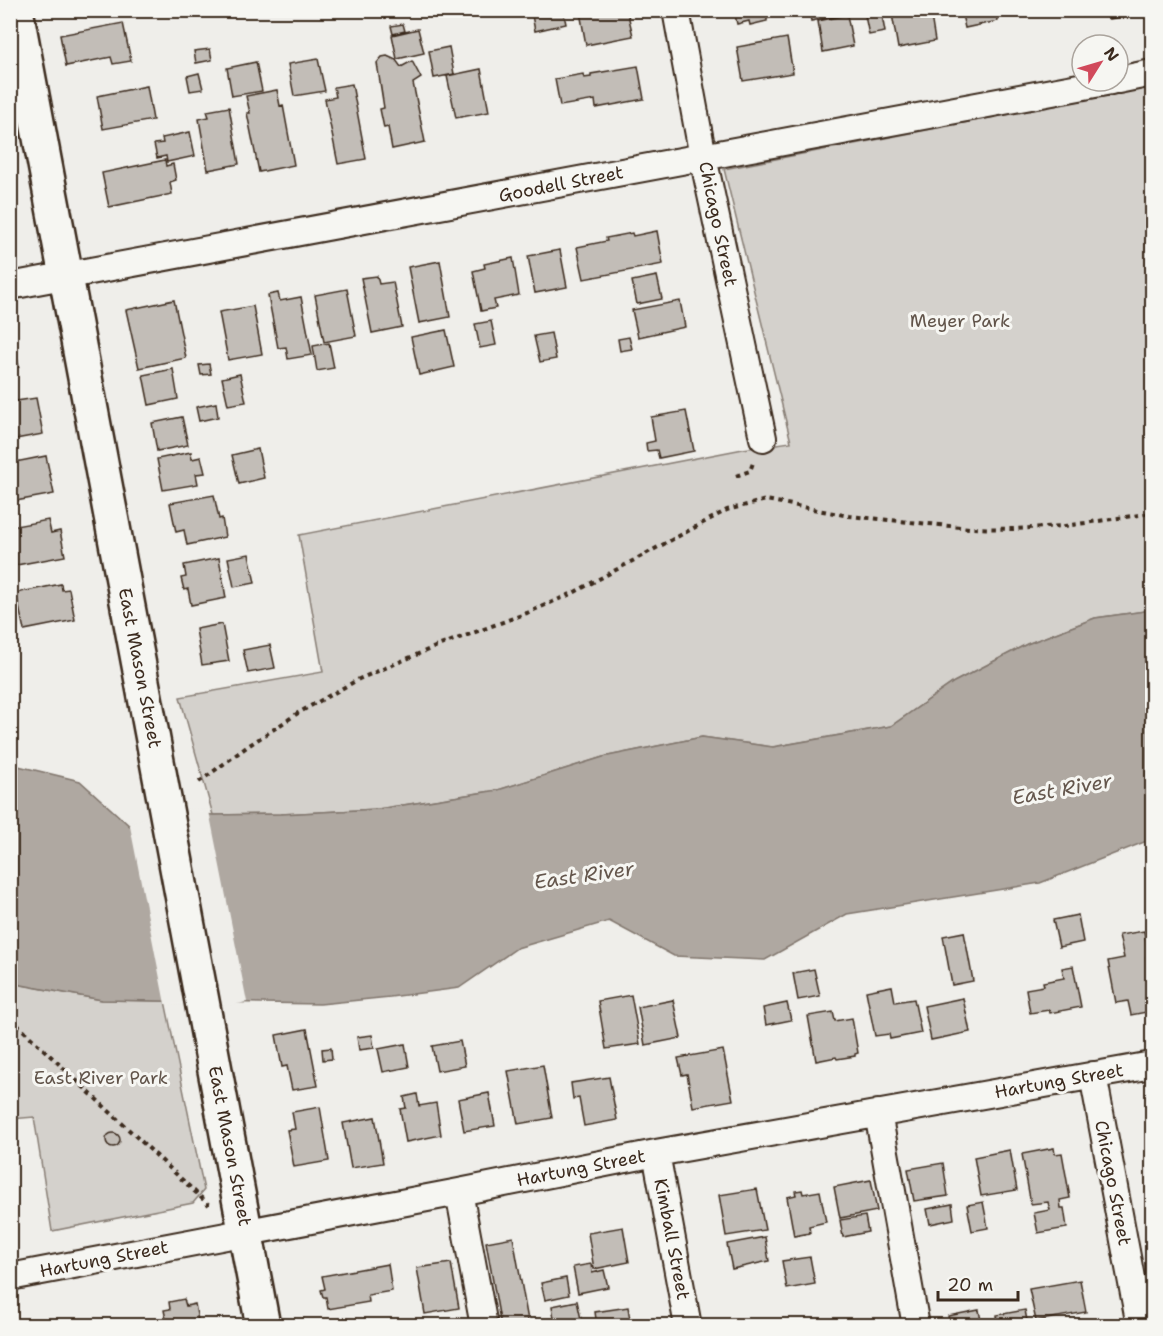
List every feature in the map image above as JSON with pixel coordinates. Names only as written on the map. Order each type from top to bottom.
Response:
[{"type":"main road","name":"East Mason Street","points":[[16,10],[263,1326]]},
{"type":"street","name":"Chicago Street","points":[[676,10],[703,157],[763,438]]},
{"type":"street","points":[[1130,78],[1152,73]]},
{"type":"street","name":"Goodell Street","points":[[10,286],[1070,89]]},
{"type":"street","name":"Hartung Street","points":[[10,1277],[656,1153],[1152,1065]]},
{"type":"street","name":"Chicago Street","points":[[1093,1076],[1140,1326]]},
{"type":"street","points":[[878,1113],[916,1326]]},
{"type":"street","name":"Kimball Street","points":[[656,1153],[688,1326]]},
{"type":"street","points":[[459,1192],[484,1326]]},
{"type":"path","points":[[200,782],[280,725],[359,679],[573,593],[734,508],[766,500],[849,516],[970,528],[1012,529],[1065,526],[1152,513]]},
{"type":"path","points":[[10,1018],[207,1203],[246,1232]]},
{"type":"green space","name":"Meyer Park","points":[[1152,87],[1152,610],[1095,618],[1027,644],[954,682],[891,726],[772,747],[702,737],[603,757],[498,790],[378,809],[213,815],[180,697],[323,672],[299,535],[743,449],[791,442],[724,169]]},
{"type":"green space","name":"East River Park","points":[[10,983],[102,1000],[165,1001],[204,1190],[193,1203],[52,1231],[34,1117],[11,1119]]},
{"type":"water","name":"East River","points":[[1152,610],[1152,839],[1040,883],[847,914],[765,960],[674,956],[609,921],[517,948],[459,988],[320,1004],[102,1000],[11,983],[10,764],[80,781],[131,827],[167,810],[213,815],[378,809],[498,790],[603,757],[702,737],[773,747],[891,726],[954,682],[1027,644],[1095,618]]},
{"type":"pier","points":[[177,808],[209,811],[247,1002],[231,1005],[165,1004],[129,821],[132,824],[156,812]]},
{"type":"building","points":[[531,10],[563,10],[566,24],[535,31]]},
{"type":"building","points":[[627,10],[633,36],[586,45],[580,12]]},
{"type":"building","points":[[734,10],[781,10],[782,14],[750,25],[749,21],[737,24]]},
{"type":"building","points":[[809,10],[847,10],[847,14],[811,21]]},
{"type":"building","points":[[881,10],[885,32],[869,35],[864,11]]},
{"type":"building","points":[[909,10],[930,10],[935,41],[898,48],[892,14]]},
{"type":"building","points":[[961,10],[996,10],[998,21],[965,28]]},
{"type":"building","points":[[1108,10],[1141,10],[1142,13],[1109,19]]},
{"type":"building","points":[[847,15],[853,46],[823,52],[818,21]]},
{"type":"building","points":[[123,23],[131,61],[113,64],[111,57],[66,66],[60,35]]},
{"type":"building","points":[[403,24],[405,31],[393,34],[391,26]]},
{"type":"building","points":[[418,29],[424,53],[397,59],[392,35]]},
{"type":"building","points":[[787,38],[793,73],[743,81],[737,47]]},
{"type":"building","points":[[449,47],[454,74],[434,78],[429,51]]},
{"type":"building","points":[[210,49],[212,60],[196,63],[194,51]]},
{"type":"building","points":[[387,56],[396,60],[401,67],[412,61],[421,78],[413,83],[425,142],[392,149],[388,127],[384,128],[380,109],[384,108],[377,63],[382,57]]},
{"type":"building","points":[[318,59],[325,91],[294,96],[288,64]]},
{"type":"building","points":[[256,62],[262,91],[232,96],[227,68]]},
{"type":"building","points":[[638,66],[644,99],[596,108],[595,100],[560,106],[555,79],[583,74],[584,78],[591,77],[591,74]]},
{"type":"building","points":[[481,69],[489,112],[456,118],[447,76]]},
{"type":"building","points":[[199,73],[203,89],[190,91],[187,76]]},
{"type":"building","points":[[352,84],[366,159],[338,164],[325,99],[336,97],[334,87]]},
{"type":"building","points":[[147,86],[153,120],[103,129],[97,96]]},
{"type":"building","points":[[277,90],[280,106],[283,105],[294,165],[259,172],[247,113],[250,113],[246,96]]},
{"type":"building","points":[[229,107],[239,164],[208,170],[199,119],[209,117],[207,111]]},
{"type":"building","points":[[190,132],[195,156],[167,162],[166,156],[157,158],[154,144],[163,143],[162,138]]},
{"type":"building","points":[[165,160],[166,166],[173,164],[176,180],[170,182],[172,194],[109,207],[102,173]]},
{"type":"building","points":[[657,231],[663,264],[584,279],[577,247],[607,241],[606,238]]},
{"type":"building","points":[[560,250],[567,287],[535,293],[528,256]]},
{"type":"building","points":[[513,258],[519,295],[494,300],[496,308],[481,311],[473,271],[485,268],[484,264]]},
{"type":"building","points":[[440,261],[450,317],[419,323],[408,267]]},
{"type":"building","points":[[377,276],[379,284],[393,282],[402,327],[372,333],[361,278]]},
{"type":"building","points":[[657,276],[662,299],[637,304],[632,281]]},
{"type":"building","points":[[347,289],[356,336],[324,342],[315,295]]},
{"type":"building","points":[[278,293],[280,301],[301,297],[312,355],[288,359],[286,347],[278,348],[268,295]]},
{"type":"building","points":[[174,300],[186,358],[139,368],[126,310]]},
{"type":"building","points":[[680,301],[685,327],[638,337],[632,310]]},
{"type":"building","points":[[253,306],[262,354],[228,360],[219,312]]},
{"type":"building","points":[[491,321],[496,345],[480,348],[475,324]]},
{"type":"building","points":[[446,330],[454,367],[419,375],[411,337]]},
{"type":"building","points":[[551,333],[556,359],[540,362],[534,336]]},
{"type":"building","points":[[629,337],[632,349],[620,351],[618,339]]},
{"type":"building","points":[[14,343],[19,367],[13,369],[14,379],[10,380],[10,344]]},
{"type":"building","points":[[329,343],[334,368],[317,371],[313,346]]},
{"type":"building","points":[[209,364],[211,374],[201,375],[199,365]]},
{"type":"building","points":[[173,369],[178,399],[149,405],[143,375]]},
{"type":"building","points":[[240,374],[246,402],[228,405],[222,378]]},
{"type":"building","points":[[36,398],[43,434],[10,440],[10,402]]},
{"type":"building","points":[[216,403],[218,417],[199,421],[196,407]]},
{"type":"building","points":[[686,411],[694,451],[659,458],[657,450],[647,451],[646,443],[655,441],[651,417]]},
{"type":"building","points":[[182,417],[188,445],[157,451],[152,423]]},
{"type":"building","points":[[258,449],[264,478],[239,484],[232,455]]},
{"type":"building","points":[[191,452],[192,459],[201,457],[205,473],[196,474],[198,484],[163,490],[157,459]]},
{"type":"building","points":[[46,456],[54,494],[10,502],[10,463]]},
{"type":"building","points":[[214,495],[219,519],[222,518],[225,537],[187,545],[184,530],[176,532],[170,503]]},
{"type":"building","points":[[48,520],[51,533],[60,531],[65,556],[11,566],[10,527]]},
{"type":"building","points":[[249,554],[255,583],[234,587],[228,558]]},
{"type":"building","points":[[219,558],[226,598],[191,605],[188,589],[184,590],[181,578],[186,577],[184,565]]},
{"type":"building","points":[[61,584],[62,590],[69,589],[75,620],[24,630],[16,593]]},
{"type":"building","points":[[222,624],[229,661],[202,665],[196,629]]},
{"type":"building","points":[[270,645],[275,668],[248,673],[243,650]]},
{"type":"building","points":[[1078,915],[1083,942],[1059,947],[1053,920]]},
{"type":"building","points":[[1144,931],[1149,956],[1146,957],[1152,1011],[1131,1015],[1128,1001],[1116,1003],[1108,961],[1124,958],[1119,935]]},
{"type":"building","points":[[964,932],[973,981],[952,985],[943,936]]},
{"type":"building","points":[[1073,966],[1081,1007],[1050,1013],[1049,1010],[1030,1013],[1026,989],[1044,986],[1043,982],[1064,978],[1062,968]]},
{"type":"building","points":[[814,969],[820,996],[798,1000],[793,973]]},
{"type":"building","points":[[892,986],[895,1002],[914,999],[921,1033],[890,1039],[889,1034],[875,1036],[866,991]]},
{"type":"building","points":[[631,995],[640,1044],[606,1049],[598,1001]]},
{"type":"building","points":[[963,998],[970,1032],[931,1040],[924,1006]]},
{"type":"building","points":[[673,1000],[681,1038],[645,1045],[638,1007]]},
{"type":"building","points":[[787,1003],[791,1020],[766,1025],[763,1008]]},
{"type":"building","points":[[833,1012],[835,1021],[852,1018],[858,1053],[855,1056],[816,1061],[808,1016]]},
{"type":"building","points":[[307,1029],[318,1086],[292,1090],[287,1066],[282,1067],[276,1035]]},
{"type":"building","points":[[372,1035],[374,1048],[359,1050],[357,1037]]},
{"type":"building","points":[[460,1041],[465,1066],[437,1071],[432,1046]]},
{"type":"building","points":[[405,1044],[409,1067],[383,1072],[378,1049]]},
{"type":"building","points":[[331,1048],[332,1059],[323,1060],[322,1049]]},
{"type":"building","points":[[723,1050],[733,1100],[693,1107],[687,1074],[682,1075],[678,1058]]},
{"type":"building","points":[[543,1065],[552,1118],[518,1124],[508,1071]]},
{"type":"building","points":[[609,1077],[617,1120],[584,1126],[579,1098],[573,1099],[571,1083]]},
{"type":"building","points":[[489,1093],[495,1126],[464,1131],[458,1099]]},
{"type":"building","points":[[417,1094],[419,1106],[436,1103],[441,1135],[406,1142],[400,1109],[406,1108],[404,1097]]},
{"type":"building","points":[[320,1107],[329,1161],[294,1167],[287,1130],[295,1129],[292,1112]]},
{"type":"building","points":[[375,1117],[383,1163],[351,1168],[343,1123]]},
{"type":"building","points":[[113,1133],[118,1135],[120,1140],[118,1145],[113,1147],[108,1145],[106,1140],[108,1135]]},
{"type":"building","points":[[1054,1148],[1055,1154],[1062,1153],[1070,1198],[1060,1200],[1061,1208],[1064,1208],[1067,1228],[1038,1233],[1034,1213],[1050,1210],[1048,1202],[1031,1204],[1022,1154]]},
{"type":"building","points":[[1010,1150],[1017,1190],[981,1196],[974,1157]]},
{"type":"building","points":[[943,1163],[948,1196],[914,1201],[908,1169]]},
{"type":"building","points":[[871,1180],[877,1211],[840,1218],[834,1187]]},
{"type":"building","points":[[757,1189],[765,1230],[726,1236],[719,1195]]},
{"type":"building","points":[[802,1190],[803,1194],[820,1191],[826,1222],[809,1226],[810,1233],[794,1236],[787,1197],[796,1195],[795,1191]]},
{"type":"building","points":[[983,1202],[988,1228],[972,1231],[967,1205]]},
{"type":"building","points":[[952,1204],[954,1219],[930,1224],[927,1209]]},
{"type":"building","points":[[865,1216],[868,1232],[843,1237],[840,1220]]},
{"type":"building","points":[[623,1227],[629,1262],[594,1269],[588,1233]]},
{"type":"building","points":[[513,1237],[529,1326],[501,1326],[486,1242]]},
{"type":"building","points":[[765,1237],[769,1261],[732,1269],[727,1244]]},
{"type":"building","points":[[810,1257],[815,1284],[787,1289],[782,1261]]},
{"type":"building","points":[[451,1263],[459,1308],[425,1314],[417,1268]]},
{"type":"building","points":[[388,1264],[392,1291],[368,1295],[369,1302],[328,1309],[326,1297],[323,1297],[321,1290],[325,1289],[322,1276]]},
{"type":"building","points":[[591,1264],[592,1273],[604,1270],[608,1287],[578,1293],[573,1267]]},
{"type":"building","points":[[566,1278],[569,1295],[545,1300],[541,1283]]},
{"type":"building","points":[[1080,1280],[1086,1312],[1036,1321],[1029,1289]]},
{"type":"building","points":[[184,1299],[186,1306],[195,1304],[199,1326],[165,1326],[167,1324],[164,1310],[170,1309],[169,1302]]},
{"type":"building","points":[[577,1301],[581,1319],[555,1324],[552,1306]]},
{"type":"building","points":[[628,1307],[631,1326],[597,1326],[595,1312]]},
{"type":"building","points":[[979,1310],[982,1326],[950,1326],[948,1316]]},
{"type":"building","points":[[1025,1310],[1028,1326],[998,1326],[997,1315]]}]
